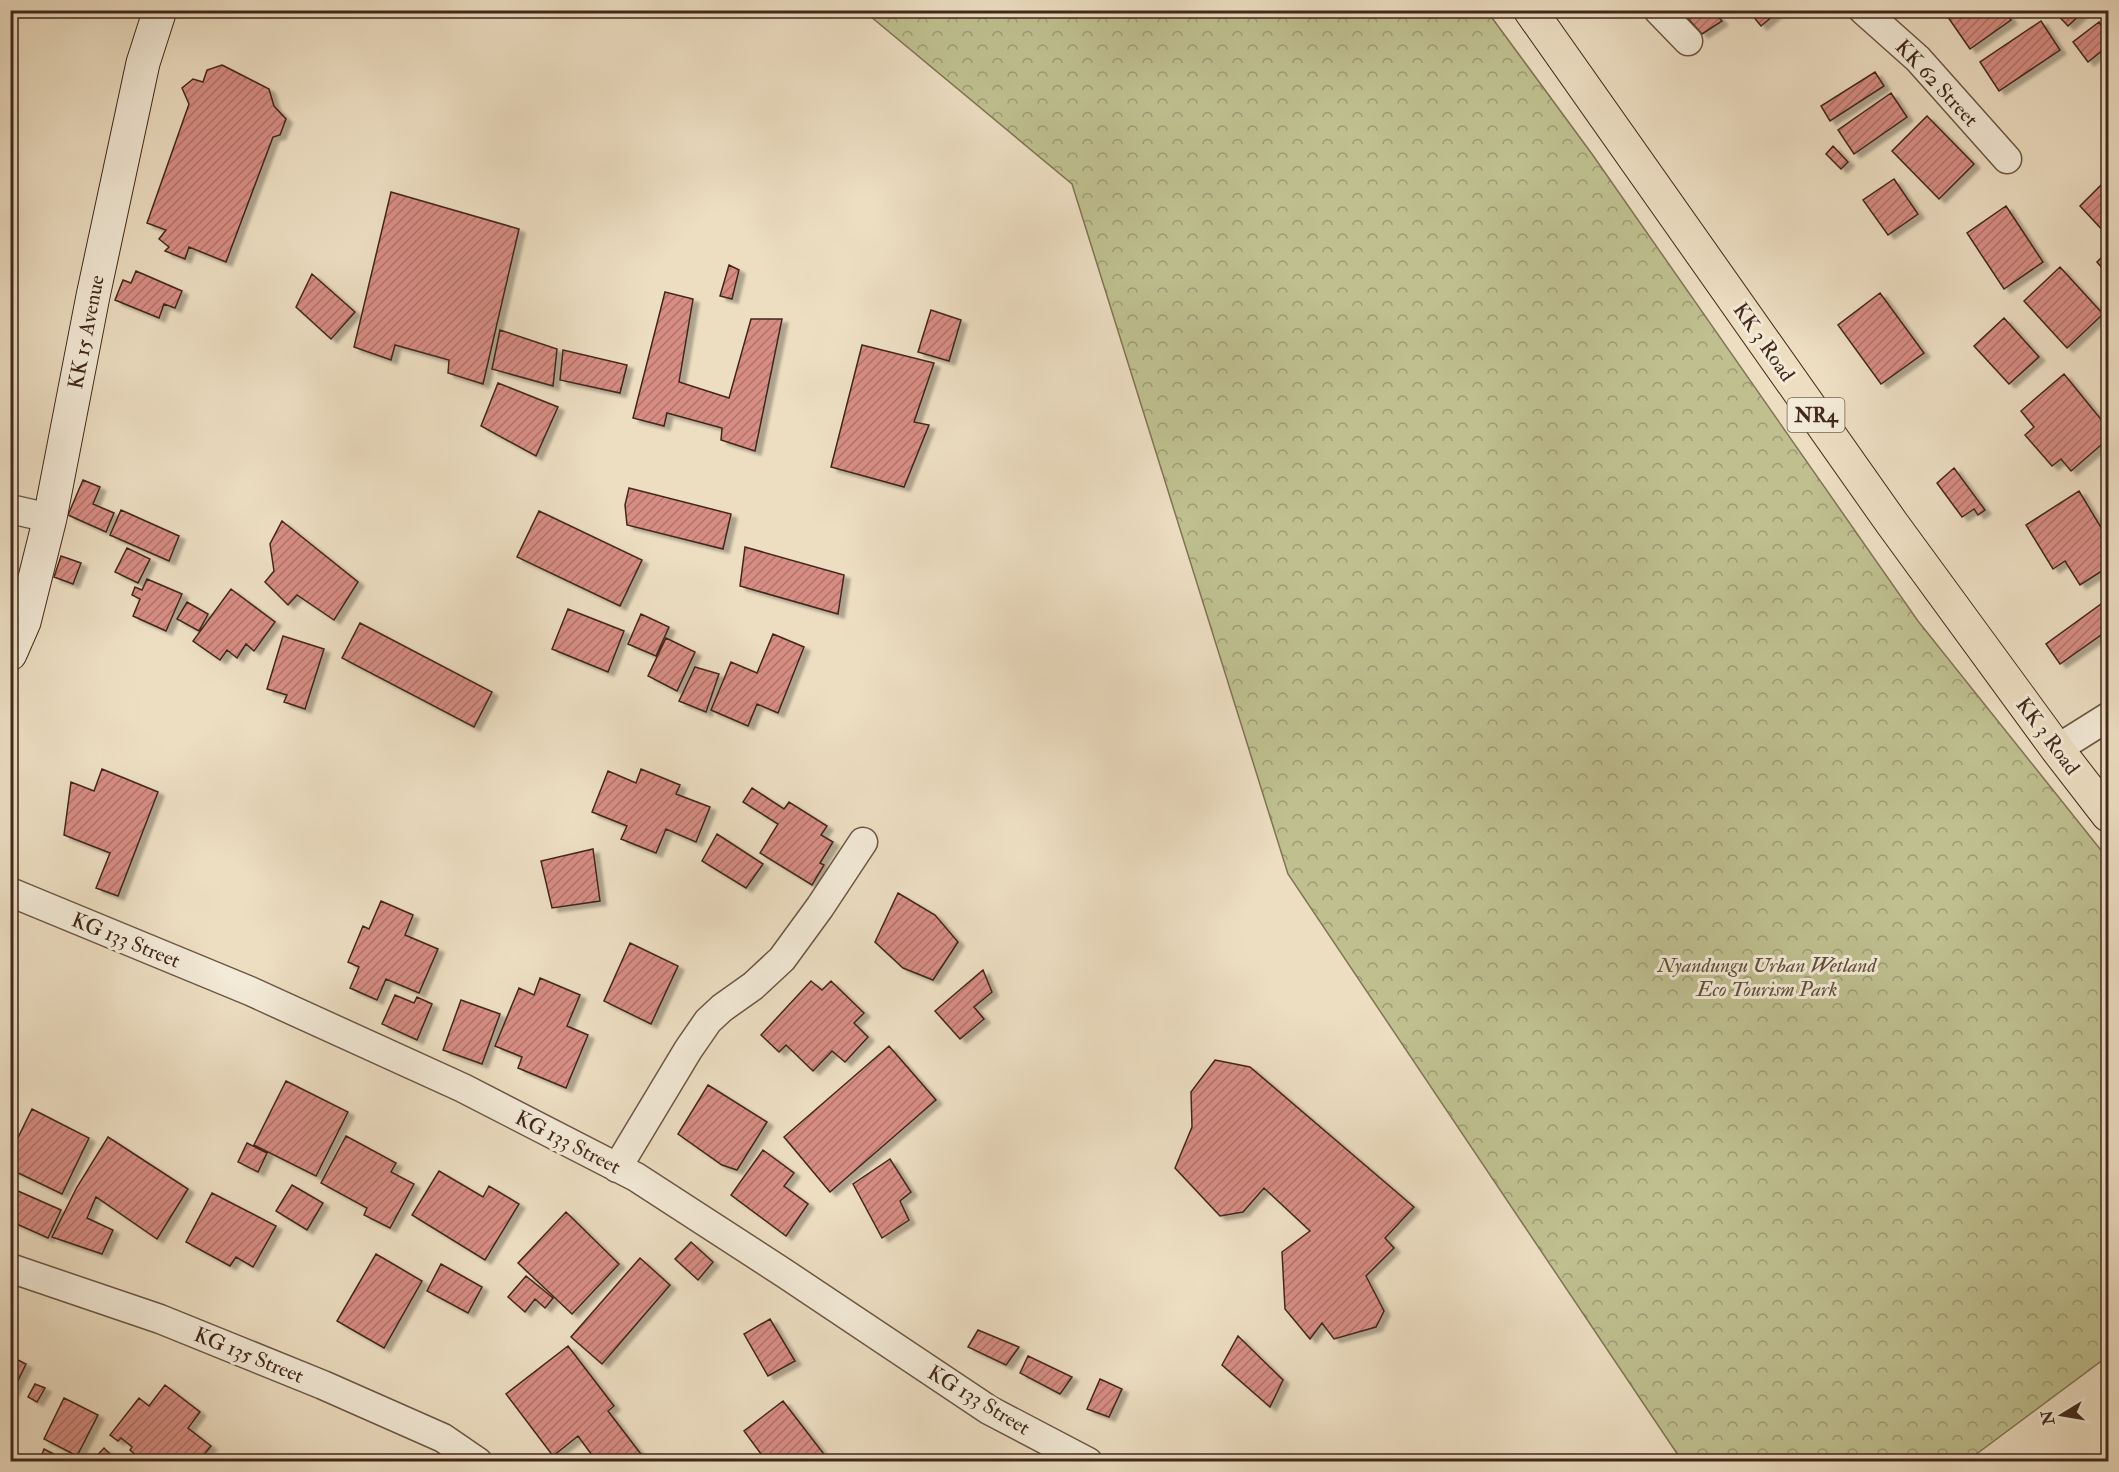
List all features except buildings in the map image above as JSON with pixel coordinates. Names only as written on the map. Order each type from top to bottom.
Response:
[{"type":"highway","name":"KK 3 Road","points":[[1530,10],[1891,522],[2056,749],[2109,815]]},
{"type":"street","name":"KK 15 Avenue","points":[[10,654],[24,622],[50,519],[135,98],[143,63],[160,10]]},
{"type":"street","points":[[1658,10],[1688,42]]},
{"type":"street","name":"KK 62 Street","points":[[1863,10],[1918,59],[2007,159]]},
{"type":"street","points":[[10,508],[50,519]]},
{"type":"street","points":[[2056,749],[2109,717]]},
{"type":"street","points":[[616,1167],[708,1021],[753,986],[782,958],[820,907],[863,842]]},
{"type":"street","name":"KG 133 Street","points":[[10,892],[271,1000],[463,1088],[616,1167],[784,1273],[989,1410],[1088,1461]]},
{"type":"street","name":"KG 135 Street","points":[[10,1268],[160,1319],[323,1384],[443,1438],[478,1461]]},
{"type":"green space","name":"Nyandungu Urban Wetland Eco Tourism Park","points":[[864,11],[1487,11],[1592,154],[1918,621],[2108,859],[2108,1356],[1967,1461],[1682,1461],[1288,874],[1072,184]]}]
